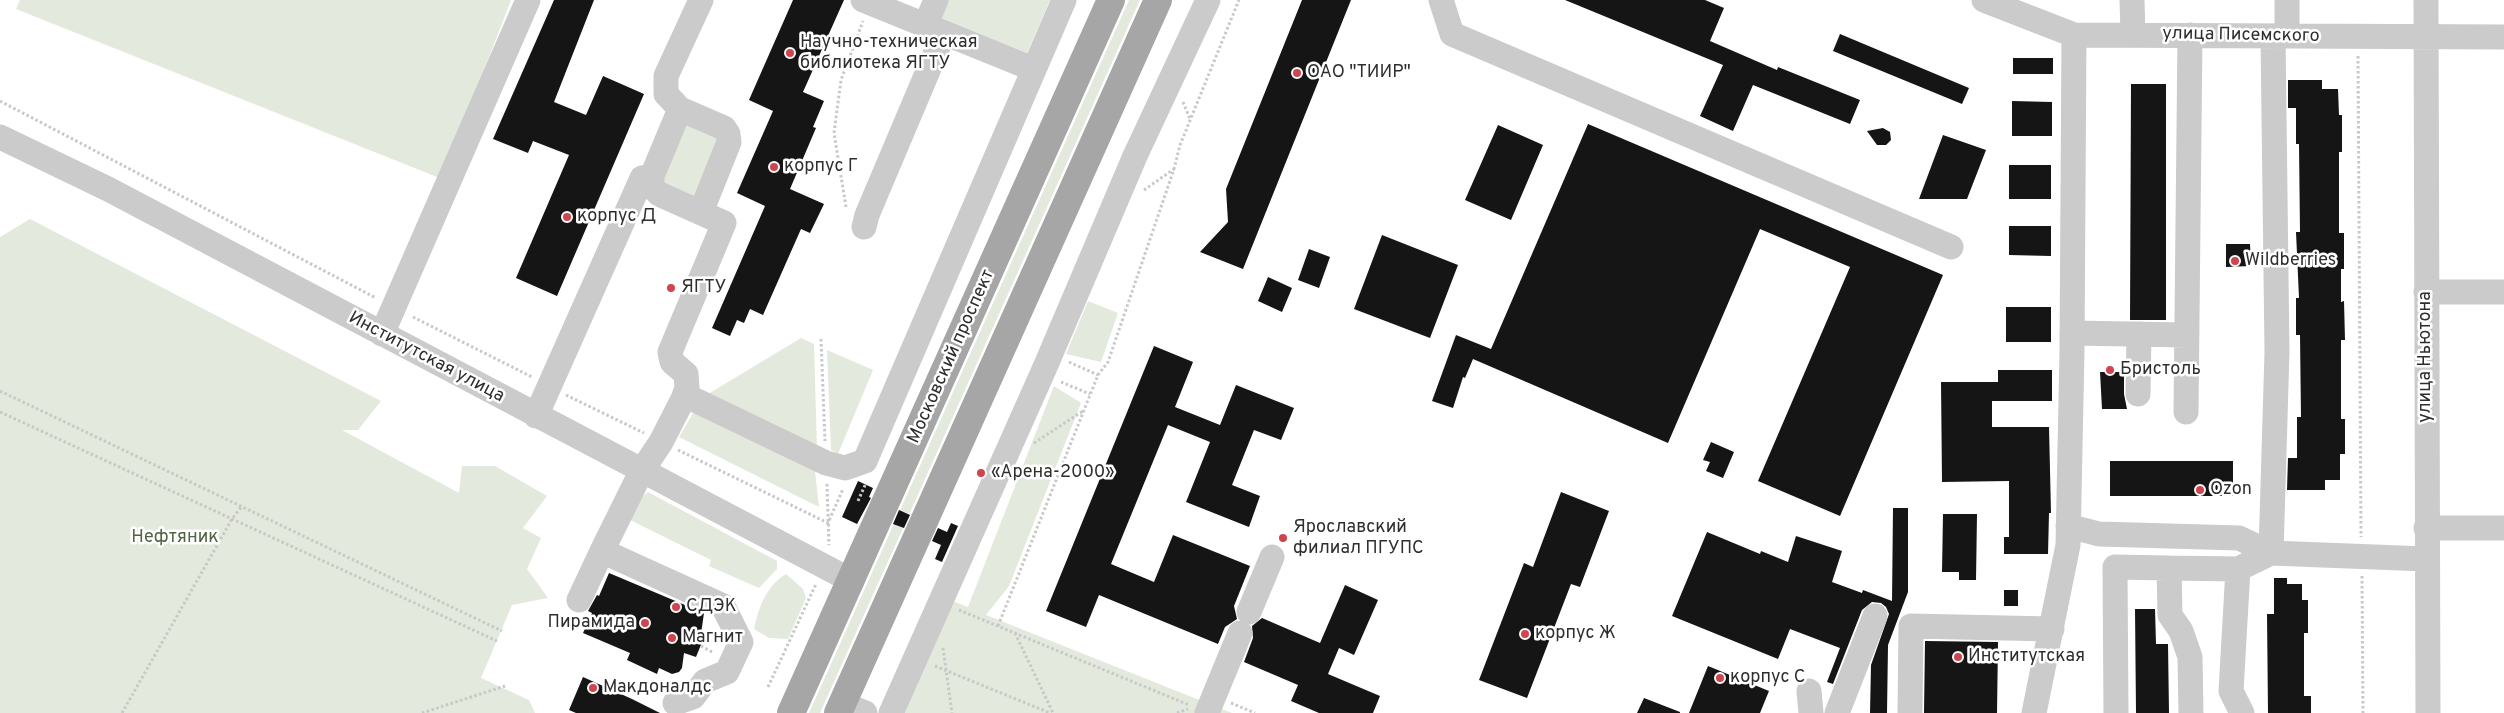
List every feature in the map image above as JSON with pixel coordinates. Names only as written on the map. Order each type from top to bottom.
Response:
[{"type":"main road","name":"Московский проспект","points":[[791,713],[852,581],[1111,0]]},
{"type":"main road","points":[[848,710],[1158,0]]},
{"type":"street","points":[[382,334],[528,0]]},
{"type":"street","points":[[701,0],[666,76],[666,94],[680,108],[724,128],[728,134],[729,142],[701,212]]},
{"type":"street","points":[[864,228],[867,215],[935,30],[936,0]]},
{"type":"street","points":[[683,399],[695,400],[826,463],[845,468],[865,461],[1064,0]]},
{"type":"street","points":[[891,713],[1046,364],[1135,156],[1208,0]]},
{"type":"street","points":[[1441,0],[1452,34],[1951,247]]},
{"type":"street","name":"улица Писемского","points":[[1984,0],[2074,34],[2426,38],[2504,37]]},
{"type":"street","points":[[2132,0],[2132,35]]},
{"type":"street","points":[[2271,553],[2277,352],[2280,36],[2287,0]]},
{"type":"street","name":"улица Ньютона","points":[[2426,0],[2426,559],[2428,713]]},
{"type":"street","points":[[866,1],[1033,70]]},
{"type":"street","points":[[2034,713],[2068,545],[2072,351],[2074,34]]},
{"type":"street","points":[[2186,412],[2190,35]]},
{"type":"street","points":[[579,600],[641,472],[661,442],[688,388],[686,374],[672,362],[670,352],[724,223],[659,194],[652,187],[652,176],[680,108]]},
{"type":"street","name":"Институтская улица","points":[[0,137],[108,189],[641,472],[852,581]]},
{"type":"street","points":[[536,416],[642,178],[652,176]]},
{"type":"street","points":[[2426,292],[2504,292]]},
{"type":"street","points":[[2072,351],[2072,333],[2187,335]]},
{"type":"street","points":[[2138,394],[2139,334]]},
{"type":"street","points":[[2068,526],[2098,534],[2239,538],[2271,553],[2426,559]]},
{"type":"street","points":[[2426,528],[2504,528]]},
{"type":"street","points":[[602,550],[723,606],[741,642],[727,672],[705,681],[694,697],[675,703]]},
{"type":"street","points":[[2116,713],[2115,567],[2238,569],[2271,553]]},
{"type":"street","points":[[1208,709],[1272,557]]},
{"type":"street","points":[[2169,568],[2170,615],[2180,631],[2190,657],[2191,713]]},
{"type":"street","points":[[2238,569],[2231,691],[2242,713]]},
{"type":"street","points":[[1837,713],[1875,616]]},
{"type":"street","points":[[1910,713],[1910,626],[2052,629]]},
{"type":"path","points":[[998,626],[1098,374],[1108,362],[1174,170],[1180,145],[1238,0]]},
{"type":"path","points":[[864,228],[857,226],[847,210],[834,133],[841,80],[866,1]]},
{"type":"path","points":[[2358,37],[2363,713]]},
{"type":"path","points":[[0,101],[394,307],[661,442],[828,523]]},
{"type":"path","points":[[768,687],[830,552],[821,339]]},
{"type":"path","points":[[1046,364],[1098,374]]},
{"type":"path","points":[[1046,364],[1090,394]]},
{"type":"path","points":[[0,391],[502,631]]},
{"type":"path","points":[[1030,447],[1084,410]]},
{"type":"path","points":[[0,412],[497,641]]},
{"type":"path","points":[[828,523],[846,481]]},
{"type":"path","points":[[858,500],[865,485]]},
{"type":"path","points":[[122,713],[232,519],[242,506]]},
{"type":"path","points":[[940,602],[1194,707],[1208,709],[1226,702],[1255,713]]},
{"type":"path","points":[[1015,633],[1052,713]]},
{"type":"path","points":[[942,643],[952,713]]},
{"type":"path","points":[[701,646],[720,655]]},
{"type":"path","points":[[915,658],[1052,713]]},
{"type":"path","points":[[422,713],[505,686]]},
{"type":"green space","points":[[20,0],[511,0],[442,179],[16,9]]},
{"type":"green space","points":[[947,0],[1050,0],[1027,53],[939,19]]},
{"type":"green space","points":[[1129,0],[1140,0],[820,713],[809,713]]},
{"type":"green space","points":[[683,120],[717,138],[697,197],[663,188],[661,175]]},
{"type":"green space","name":"Нефтяник","points":[[30,219],[381,401],[358,430],[342,430],[459,493],[462,466],[495,466],[547,496],[523,528],[541,538],[527,569],[548,598],[512,605],[481,678],[529,700],[535,713],[0,713],[0,237]]},
{"type":"green space","points":[[1088,301],[1118,313],[1101,362],[1066,354]]},
{"type":"green space","points":[[801,338],[814,344],[817,450],[708,394]]},
{"type":"green space","points":[[827,350],[873,370],[838,454],[831,450]]},
{"type":"green space","points":[[1054,386],[1081,403],[1009,586],[986,615],[1232,713],[902,713],[950,600],[968,607]]},
{"type":"green space","points":[[695,410],[815,471],[819,507],[679,437]]},
{"type":"green space","points":[[648,492],[777,561],[777,569],[759,588],[709,566],[711,560],[628,519],[634,503]]},
{"type":"green space","points":[[786,574],[803,589],[806,598],[788,639],[769,638],[754,629],[756,621],[768,591]]},
{"type":"building","points":[[554,0],[594,0],[554,102],[586,115],[603,76],[644,94],[557,296],[516,278],[569,155],[533,141],[528,153],[493,139]]},
{"type":"building","name":"корпус Г","points":[[793,0],[844,0],[803,92],[824,101],[813,127],[816,128],[790,189],[824,204],[810,233],[801,229],[763,315],[750,309],[744,323],[737,320],[730,336],[712,328],[765,206],[737,193],[773,111],[749,100]]},
{"type":"building","name":"ОАО \"ТИИР\"","points":[[1302,0],[1351,0],[1243,269],[1200,252],[1228,222],[1226,189]]},
{"type":"building","points":[[1565,0],[1705,0],[1724,8],[1710,41],[1777,70],[1778,67],[1860,100],[1850,124],[1753,85],[1733,131],[1700,116],[1723,65]]},
{"type":"building","points":[[1840,34],[1969,88],[1962,104],[1833,51]]},
{"type":"building","points":[[2013,58],[2053,58],[2053,74],[2013,74]]},
{"type":"building","points":[[2288,80],[2322,80],[2322,89],[2338,89],[2339,115],[2342,115],[2342,152],[2339,152],[2339,233],[2344,233],[2344,269],[2341,269],[2341,302],[2344,301],[2345,340],[2341,340],[2341,419],[2345,419],[2345,454],[2340,454],[2340,480],[2325,480],[2325,490],[2287,490],[2288,458],[2297,458],[2297,417],[2301,417],[2300,335],[2296,335],[2296,298],[2299,298],[2296,232],[2300,232],[2299,144],[2296,144],[2296,108],[2288,108]]},
{"type":"building","points":[[2131,84],[2166,84],[2166,320],[2130,320]]},
{"type":"building","points":[[2012,101],[2052,102],[2052,136],[2012,136]]},
{"type":"building","points":[[1588,124],[1943,275],[1840,516],[1758,481],[1850,267],[1760,229],[1668,443],[1473,359],[1465,378],[1463,377],[1453,408],[1432,401],[1456,335],[1491,349]]},
{"type":"building","points":[[1498,125],[1543,145],[1511,220],[1465,200]]},
{"type":"building","points":[[1883,128],[1890,132],[1891,140],[1886,145],[1877,145],[1867,131]]},
{"type":"building","points":[[1943,135],[1986,150],[1967,199],[1919,199]]},
{"type":"building","points":[[2009,165],[2051,165],[2051,199],[2009,199]]},
{"type":"building","points":[[2009,226],[2051,226],[2051,256],[2009,255]]},
{"type":"building","points":[[1382,235],[1458,265],[1430,338],[1354,309]]},
{"type":"building","points":[[2226,244],[2250,244],[2251,266],[2226,267]]},
{"type":"building","points":[[1309,249],[1330,257],[1319,288],[1298,280]]},
{"type":"building","points":[[1268,277],[1292,288],[1282,312],[1258,301]]},
{"type":"building","points":[[2006,307],[2051,307],[2051,342],[2006,342]]},
{"type":"building","points":[[1154,346],[1193,362],[1175,407],[1220,425],[1236,385],[1294,408],[1281,440],[1254,430],[1232,485],[1260,496],[1249,527],[1186,502],[1210,442],[1168,425],[1111,564],[1154,582],[1173,535],[1250,566],[1234,606],[1237,619],[1225,627],[1218,644],[1099,595],[1086,627],[1046,611]]},
{"type":"building","points":[[1998,370],[2052,370],[2052,401],[1992,401],[1992,427],[2049,427],[2051,513],[2049,513],[2048,554],[2004,554],[2004,537],[2009,537],[2009,481],[1942,482],[1941,382],[1998,382]]},
{"type":"building","points":[[2100,372],[2124,372],[2124,394],[2127,409],[2102,409]]},
{"type":"building","points":[[1711,442],[1734,452],[1723,478],[1706,471],[1710,462],[1703,460]]},
{"type":"building","points":[[2110,461],[2233,461],[2233,496],[2110,496]]},
{"type":"building","points":[[858,481],[873,488],[869,497],[871,498],[857,524],[842,517]]},
{"type":"building","name":"корпус Ж","points":[[1561,492],[1609,511],[1580,587],[1571,584],[1527,698],[1479,680],[1524,563],[1533,567]]},
{"type":"building","points":[[1893,508],[1908,508],[1908,592],[1888,645],[1887,713],[1870,713],[1871,665],[1889,614],[1886,607],[1881,603],[1872,602],[1862,610],[1833,684],[1827,682],[1840,648],[1790,629],[1778,659],[1672,616],[1707,532],[1760,554],[1761,551],[1788,562],[1796,536],[1842,551],[1832,582],[1862,593],[1863,590],[1892,601]]},
{"type":"building","points":[[899,510],[910,515],[904,528],[893,524]]},
{"type":"building","points":[[1943,514],[1977,514],[1976,580],[1959,580],[1959,572],[1942,572]]},
{"type":"building","points":[[951,523],[958,526],[942,562],[935,559],[941,545],[932,541],[938,528],[947,532]]},
{"type":"building","name":"Пирамида","points":[[609,573],[704,613],[701,634],[705,635],[696,657],[684,653],[682,668],[679,672],[672,674],[659,668],[657,674],[627,660],[630,653],[583,633],[592,613],[588,611],[597,595],[599,596]]},
{"type":"building","points":[[2274,578],[2287,578],[2287,584],[2302,584],[2302,600],[2308,600],[2308,633],[2304,633],[2304,696],[2311,696],[2311,713],[2268,713],[2267,614],[2274,614]]},
{"type":"building","points":[[1345,585],[1378,600],[1354,655],[1339,648],[1328,674],[1380,696],[1373,713],[1319,713],[1291,701],[1298,685],[1244,662],[1253,638],[1252,626],[1262,618],[1320,643]]},
{"type":"building","points":[[2004,590],[2018,590],[2018,606],[2004,606]]},
{"type":"building","points":[[2135,609],[2155,609],[2156,644],[2168,644],[2169,713],[2136,713]]},
{"type":"building","name":"Институтская","points":[[1925,641],[1998,642],[1997,713],[1924,713]]},
{"type":"building","name":"корпус С","points":[[1708,666],[1769,691],[1760,713],[1689,713]]},
{"type":"building","name":"Макдоналдс","points":[[583,677],[660,713],[576,713],[569,710]]},
{"type":"building","points":[[1644,698],[1680,712],[1680,713],[1637,713]]},
{"type":"place","name":"Научно-техническая библиотека ЯГТУ","points":[[790,53]]},
{"type":"place","name":"ОАО \"ТИИР\"","points":[[1297,73]]},
{"type":"place","name":"корпус Г","points":[[774,167]]},
{"type":"place","name":"корпус Д","points":[[567,217]]},
{"type":"place","name":"Wildberries","points":[[2235,261]]},
{"type":"place","name":"ЯГТУ","points":[[671,288]]},
{"type":"place","name":"Бристоль","points":[[2110,370]]},
{"type":"place","name":"«Арена-2000»","points":[[981,473]]},
{"type":"place","name":"Ozon","points":[[2200,490]]},
{"type":"place","name":"Ярославский филиал ПГУПС","points":[[1283,538]]},
{"type":"place","name":"СДЭК","points":[[676,607]]},
{"type":"place","name":"Пирамида","points":[[645,623]]},
{"type":"place","name":"корпус Ж","points":[[1525,634]]},
{"type":"place","name":"Магнит","points":[[672,638]]},
{"type":"place","name":"Институтская","points":[[1958,657]]},
{"type":"place","name":"корпус С","points":[[1720,678]]},
{"type":"place","name":"Макдоналдс","points":[[593,688]]}]
